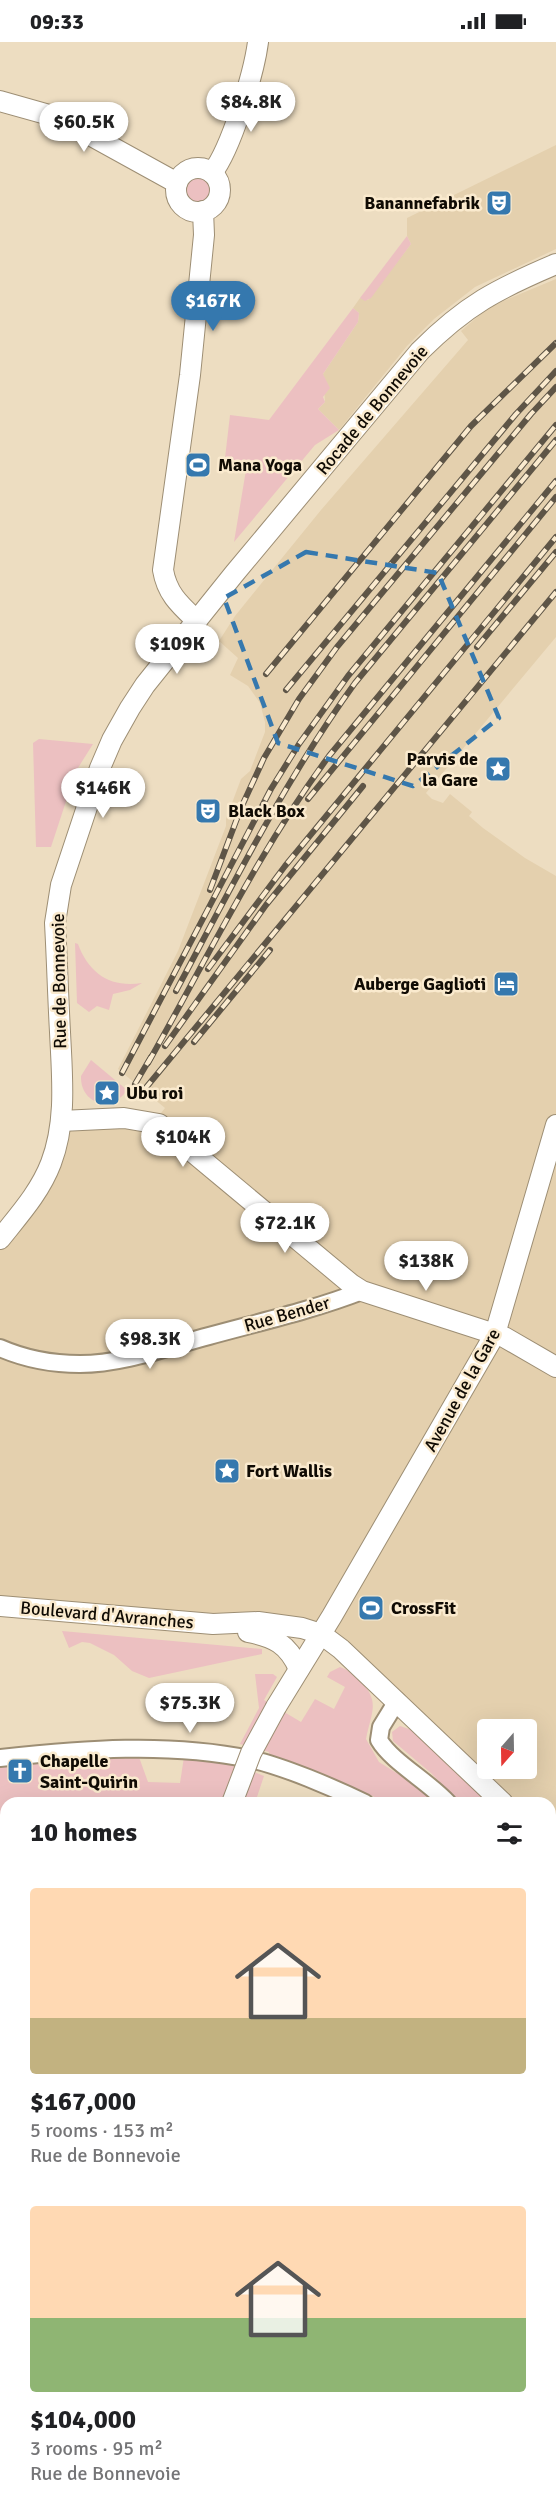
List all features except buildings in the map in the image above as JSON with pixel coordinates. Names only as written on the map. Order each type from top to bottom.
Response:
[{"type":"main road","points":[[212,173],[221,162],[244,97],[258,42]]},
{"type":"main road","points":[[0,101],[53,116],[177,183]]},
{"type":"main road","points":[[196,168],[212,173],[218,181],[220,190],[218,200],[212,207],[203,211],[191,211],[182,204],[177,194],[177,183],[182,176],[196,168]]},
{"type":"main road","points":[[197,621],[172,597],[166,585],[164,570],[190,375],[204,236],[203,211]]},
{"type":"main road","name":"Rocade de Bonnevoie","points":[[197,621],[389,388],[442,329],[481,299],[556,264]]},
{"type":"main road","name":"Rue de Bonnevoie","points":[[0,1239],[44,1178],[57,1143],[61,1121],[62,1088],[55,923],[61,885],[112,740],[146,685],[197,621]]},
{"type":"main road","points":[[61,1121],[124,1118],[159,1124],[362,1291],[495,1334],[556,1367]]},
{"type":"main road","name":"Avenue de la Gare","points":[[234,1797],[251,1753],[276,1707],[321,1634],[495,1334],[556,1125]]},
{"type":"main road","name":"Boulevard d'Avranches","points":[[0,1606],[213,1624],[258,1622],[302,1628],[321,1634]]},
{"type":"main road","name":"Boulevard d'Avranches","points":[[213,1624],[276,1639],[290,1652],[299,1669]]},
{"type":"main road","points":[[321,1634],[341,1649],[497,1797]]},
{"type":"street","name":"Rue Bender","points":[[0,1348],[54,1364],[108,1361],[135,1356],[265,1321],[362,1291]]},
{"type":"street","points":[[397,1701],[381,1727],[379,1740],[393,1757],[425,1780],[442,1797]]},
{"type":"street","points":[[0,1758],[127,1749],[178,1750],[268,1764],[350,1797]]},
{"type":"highlighted area","points":[[306,552],[438,573],[499,718],[413,786],[278,743],[224,598]]},
{"type":"shaded area","points":[[556,145],[556,249],[475,287],[434,319],[407,346],[339,430],[318,409],[325,402],[323,374],[358,322],[359,313],[353,308],[360,298],[368,300],[411,244],[407,236],[407,218]]},
{"type":"shaded area","points":[[197,178],[206,182],[210,191],[206,200],[197,204],[188,200],[184,191],[188,182]]},
{"type":"shaded area","points":[[407,236],[411,244],[371,298],[365,301],[360,298]]},
{"type":"shaded area","points":[[556,279],[556,637],[426,793],[432,799],[443,803],[450,794],[472,812],[469,816],[483,828],[525,858],[556,876],[556,1797],[482,1797],[348,1669],[321,1634],[0,1606],[0,1239],[23,1210],[61,1121],[154,1122],[165,1108],[118,1069],[178,951],[226,826],[226,819],[241,779],[250,771],[265,732],[260,703],[248,686],[230,675],[238,658],[219,641],[235,616],[321,510],[468,340],[461,331],[489,307]]},
{"type":"shaded area","points":[[353,308],[359,313],[358,322],[323,374],[330,388],[323,397],[325,402],[318,409],[339,430],[315,445],[234,542],[247,464],[225,458],[230,415],[269,420]]},
{"type":"shaded area","points":[[39,739],[93,744],[76,771],[51,847],[36,847],[33,743]]},
{"type":"shaded area","points":[[75,943],[78,944],[88,963],[102,977],[120,983],[142,983],[130,990],[113,994],[109,1010],[97,1006],[89,1012],[77,1003]]},
{"type":"shaded area","points":[[91,1060],[127,1090],[121,1097],[106,1104],[91,1099],[86,1093],[82,1086],[81,1076]]},
{"type":"shaded area","points":[[62,1631],[262,1649],[262,1654],[149,1678],[132,1671],[114,1655],[90,1643],[82,1642],[69,1648]]},
{"type":"shaded area","points":[[340,1667],[355,1676],[366,1688],[373,1708],[366,1739],[379,1762],[411,1782],[428,1797],[375,1797],[269,1754],[269,1752],[240,1744],[259,1708],[255,1674],[273,1674],[277,1677],[264,1700],[301,1722],[315,1699],[334,1709],[345,1687],[327,1677],[330,1672]]},
{"type":"shaded area","points":[[400,1726],[412,1730],[482,1797],[454,1797],[431,1773],[393,1741],[392,1732]]},
{"type":"shaded area","points":[[139,1757],[148,1782],[180,1783],[184,1757],[232,1763],[264,1776],[257,1797],[0,1797],[0,1767]]},
{"type":"railway","points":[[266,674],[471,426],[556,343]]},
{"type":"railway","points":[[286,690],[516,414],[556,371]]},
{"type":"railway","points":[[210,890],[241,808],[264,758],[299,699],[337,647],[556,387]]},
{"type":"railway","points":[[122,1073],[271,789],[299,744],[348,676],[556,425]]},
{"type":"railway","points":[[176,991],[282,795],[355,683],[556,440]]},
{"type":"railway","points":[[148,1063],[234,906],[303,792],[329,756],[556,481]]},
{"type":"railway","points":[[308,799],[556,497]]},
{"type":"railway","points":[[208,969],[285,866],[556,537]]},
{"type":"railway","points":[[477,647],[556,552]]},
{"type":"railway","points":[[144,1090],[556,592]]},
{"type":"railway","points":[[165,1046],[266,905],[363,786]]},
{"type":"railway","points":[[194,1042],[270,950]]},
{"type":"railway","points":[[135,1084],[151,1057]]},
{"type":"place","name":"Banannefabrik","points":[[499,203]]},
{"type":"place","name":"Mana Yoga","points":[[198,465]]},
{"type":"place","name":"Parvis de la Gare","points":[[498,769]]},
{"type":"place","name":"Black Box","points":[[208,811]]},
{"type":"place","name":"Auberge Gaglioti","points":[[506,984]]},
{"type":"place","name":"Ubu roi","points":[[107,1093]]},
{"type":"place","name":"Fort Wallis","points":[[227,1471]]},
{"type":"place","name":"CrossFit","points":[[371,1608]]},
{"type":"place","name":"Chapelle Saint-Quirin","points":[[20,1771]]}]
